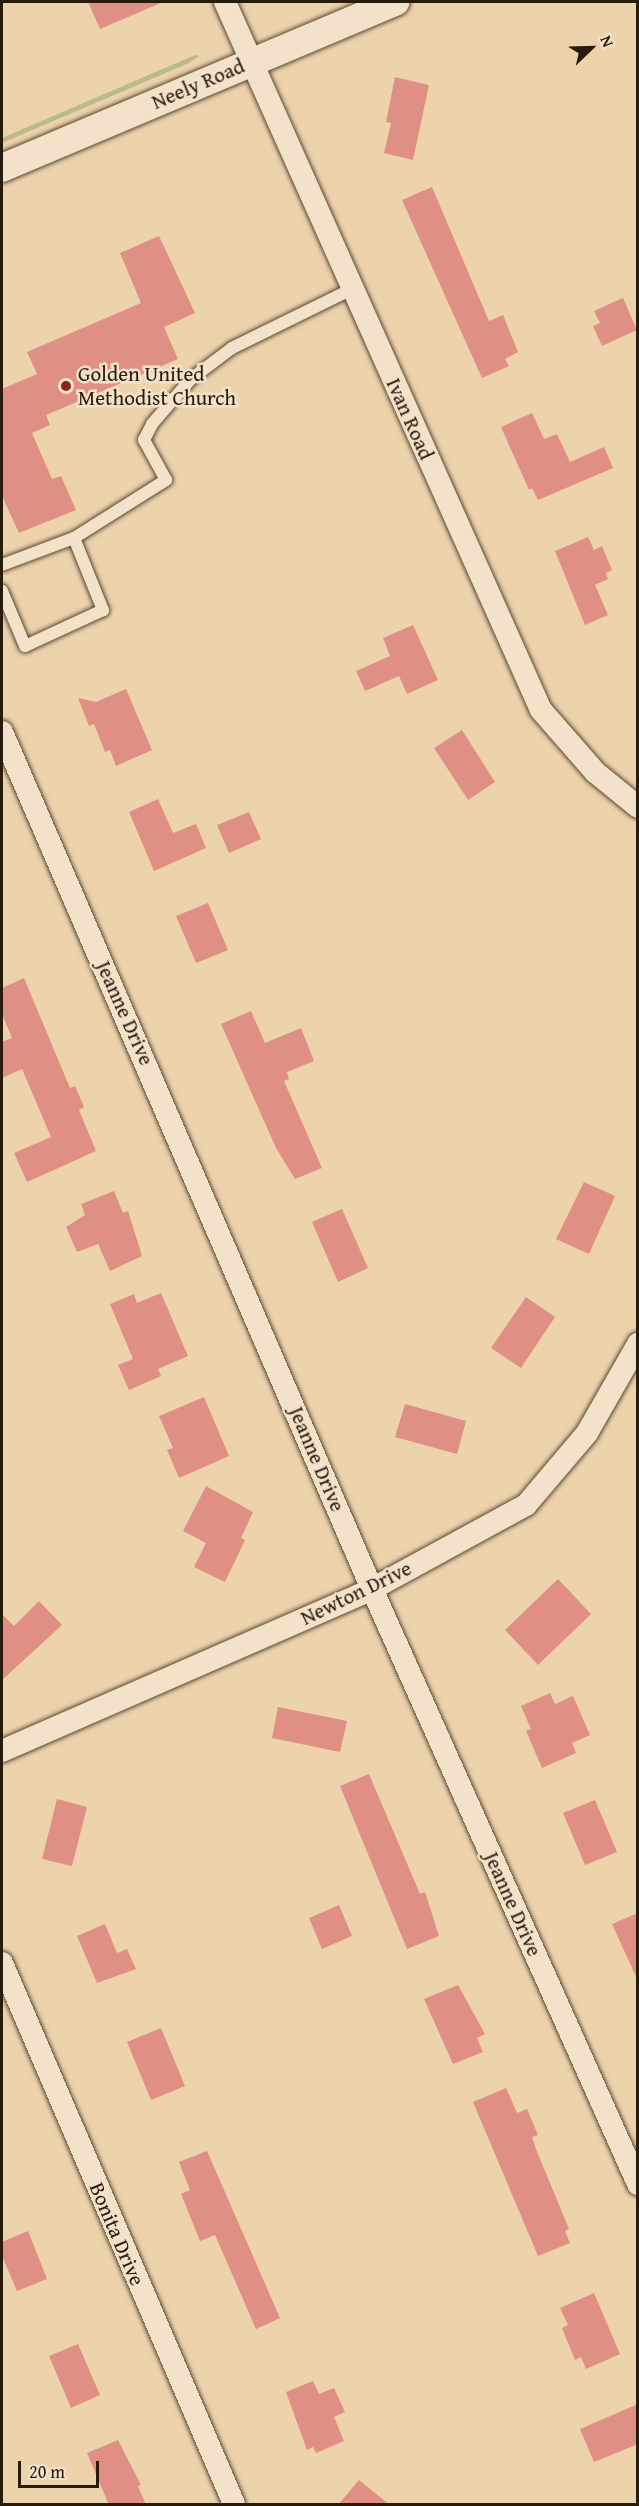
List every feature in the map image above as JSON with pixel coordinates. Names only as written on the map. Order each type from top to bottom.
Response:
[{"type":"street","name":"Ivan Road","points":[[225,2],[541,710],[595,771],[638,807]]},
{"type":"street","name":"Neely Road","points":[[2,168],[395,2]]},
{"type":"street","name":"Jeanne Drive","points":[[2,732],[372,1589],[638,2184]]},
{"type":"street","name":"Newton Drive","points":[[2,1751],[372,1589],[526,1505],[580,1443],[636,1351]]},
{"type":"street","name":"Bonita Drive","points":[[2,1963],[234,2505]]},
{"type":"lane","points":[[2,565],[74,538],[166,480],[144,440],[152,424],[191,378],[232,348],[352,289]]},
{"type":"lane","points":[[2,591],[25,646],[103,610],[74,538]]},
{"type":"green space","points":[[195,55],[199,56],[189,63],[2,143],[2,138]]},
{"type":"building","points":[[88,2],[163,2],[100,29]]},
{"type":"building","points":[[395,77],[429,85],[413,160],[384,153],[391,123],[386,122]]},
{"type":"building","points":[[432,187],[489,321],[503,315],[518,352],[505,359],[509,366],[482,378],[402,200]]},
{"type":"building","name":"Golden United Methodist Church","points":[[159,236],[195,313],[164,327],[178,359],[46,415],[50,425],[32,433],[52,479],[61,476],[76,510],[19,533],[2,496],[2,389],[37,374],[27,352],[141,303],[120,253]]},
{"type":"building","points":[[623,298],[637,330],[602,346],[593,326],[600,323],[594,311]]},
{"type":"building","points":[[532,413],[544,439],[557,434],[570,462],[604,447],[613,468],[538,500],[532,488],[529,490],[501,427]]},
{"type":"building","points":[[588,537],[594,550],[602,546],[612,570],[606,573],[608,579],[595,585],[608,615],[585,625],[555,551]]},
{"type":"building","points":[[413,625],[438,680],[407,694],[399,676],[365,691],[356,671],[390,656],[383,638]]},
{"type":"building","points":[[126,689],[152,750],[116,766],[110,750],[105,752],[94,724],[89,726],[78,698],[96,702]]},
{"type":"building","points":[[462,730],[495,782],[468,800],[434,748]]},
{"type":"building","points":[[158,799],[173,833],[196,824],[206,848],[154,871],[129,812]]},
{"type":"building","points":[[249,812],[261,839],[229,853],[217,825]]},
{"type":"building","points":[[208,903],[228,950],[196,963],[176,916]]},
{"type":"building","points":[[24,978],[70,1088],[75,1086],[84,1107],[79,1110],[96,1151],[27,1182],[14,1153],[51,1137],[22,1069],[2,1078],[2,1042],[12,1038],[2,1014],[2,988]]},
{"type":"building","points":[[251,1011],[265,1043],[301,1028],[314,1061],[287,1072],[289,1079],[284,1081],[322,1168],[295,1179],[276,1148],[221,1024]]},
{"type":"building","points":[[584,1182],[615,1196],[589,1254],[556,1239]]},
{"type":"building","points":[[114,1191],[123,1213],[128,1211],[142,1256],[110,1271],[98,1244],[77,1252],[66,1227],[85,1215],[81,1204]]},
{"type":"building","points":[[342,1209],[368,1268],[338,1282],[312,1222]]},
{"type":"building","points":[[161,1293],[188,1356],[158,1369],[161,1376],[129,1390],[118,1365],[133,1359],[110,1304],[134,1294],[137,1303]]},
{"type":"building","points":[[526,1297],[555,1317],[521,1368],[491,1348]]},
{"type":"building","points":[[204,1397],[229,1456],[179,1478],[167,1450],[173,1448],[159,1416]]},
{"type":"building","points":[[405,1404],[466,1421],[457,1454],[395,1437]]},
{"type":"building","points":[[206,1486],[253,1512],[241,1538],[245,1540],[225,1582],[194,1567],[206,1543],[183,1531]]},
{"type":"building","points":[[558,1579],[591,1614],[538,1665],[505,1630]]},
{"type":"building","points":[[39,1601],[62,1625],[2,1680],[2,1614],[14,1626]]},
{"type":"building","points":[[550,1693],[555,1704],[573,1696],[590,1735],[572,1743],[576,1753],[542,1768],[526,1731],[531,1729],[521,1706]]},
{"type":"building","points":[[278,1707],[347,1721],[340,1752],[272,1738]]},
{"type":"building","points":[[369,1774],[420,1894],[425,1892],[439,1936],[407,1949],[340,1786]]},
{"type":"building","points":[[57,1799],[87,1807],[72,1866],[42,1859]]},
{"type":"building","points":[[595,1800],[617,1852],[585,1865],[563,1813]]},
{"type":"building","points":[[339,1905],[352,1936],[322,1949],[309,1918]]},
{"type":"building","points":[[638,1913],[638,1981],[612,1924]]},
{"type":"building","points":[[105,1924],[117,1953],[127,1949],[136,1969],[97,1983],[77,1936]]},
{"type":"building","points":[[458,1985],[485,2034],[477,2038],[483,2052],[453,2064],[424,1999]]},
{"type":"building","points":[[161,2028],[185,2086],[151,2100],[127,2042]]},
{"type":"building","points":[[506,2088],[517,2113],[527,2109],[538,2135],[532,2137],[536,2149],[569,2229],[565,2231],[570,2243],[538,2256],[473,2102]]},
{"type":"building","points":[[207,2151],[280,2318],[256,2329],[215,2235],[200,2241],[181,2194],[190,2190],[179,2162]]},
{"type":"building","points":[[28,2231],[47,2279],[17,2291],[2,2256],[2,2242]]},
{"type":"building","points":[[594,2293],[620,2354],[586,2369],[581,2357],[575,2360],[562,2328],[568,2325],[560,2308]]},
{"type":"building","points":[[78,2344],[100,2395],[71,2408],[49,2356]]},
{"type":"building","points":[[313,2381],[319,2394],[334,2388],[345,2412],[334,2417],[344,2441],[316,2453],[313,2447],[307,2450],[286,2392]]},
{"type":"building","points":[[638,2404],[638,2444],[594,2462],[580,2429]]},
{"type":"building","points":[[118,2440],[141,2485],[138,2486],[146,2505],[109,2505],[87,2453]]},
{"type":"building","points":[[359,2480],[390,2505],[338,2505]]},
{"type":"place","name":"Golden United Methodist Church","points":[[66,386]]}]
